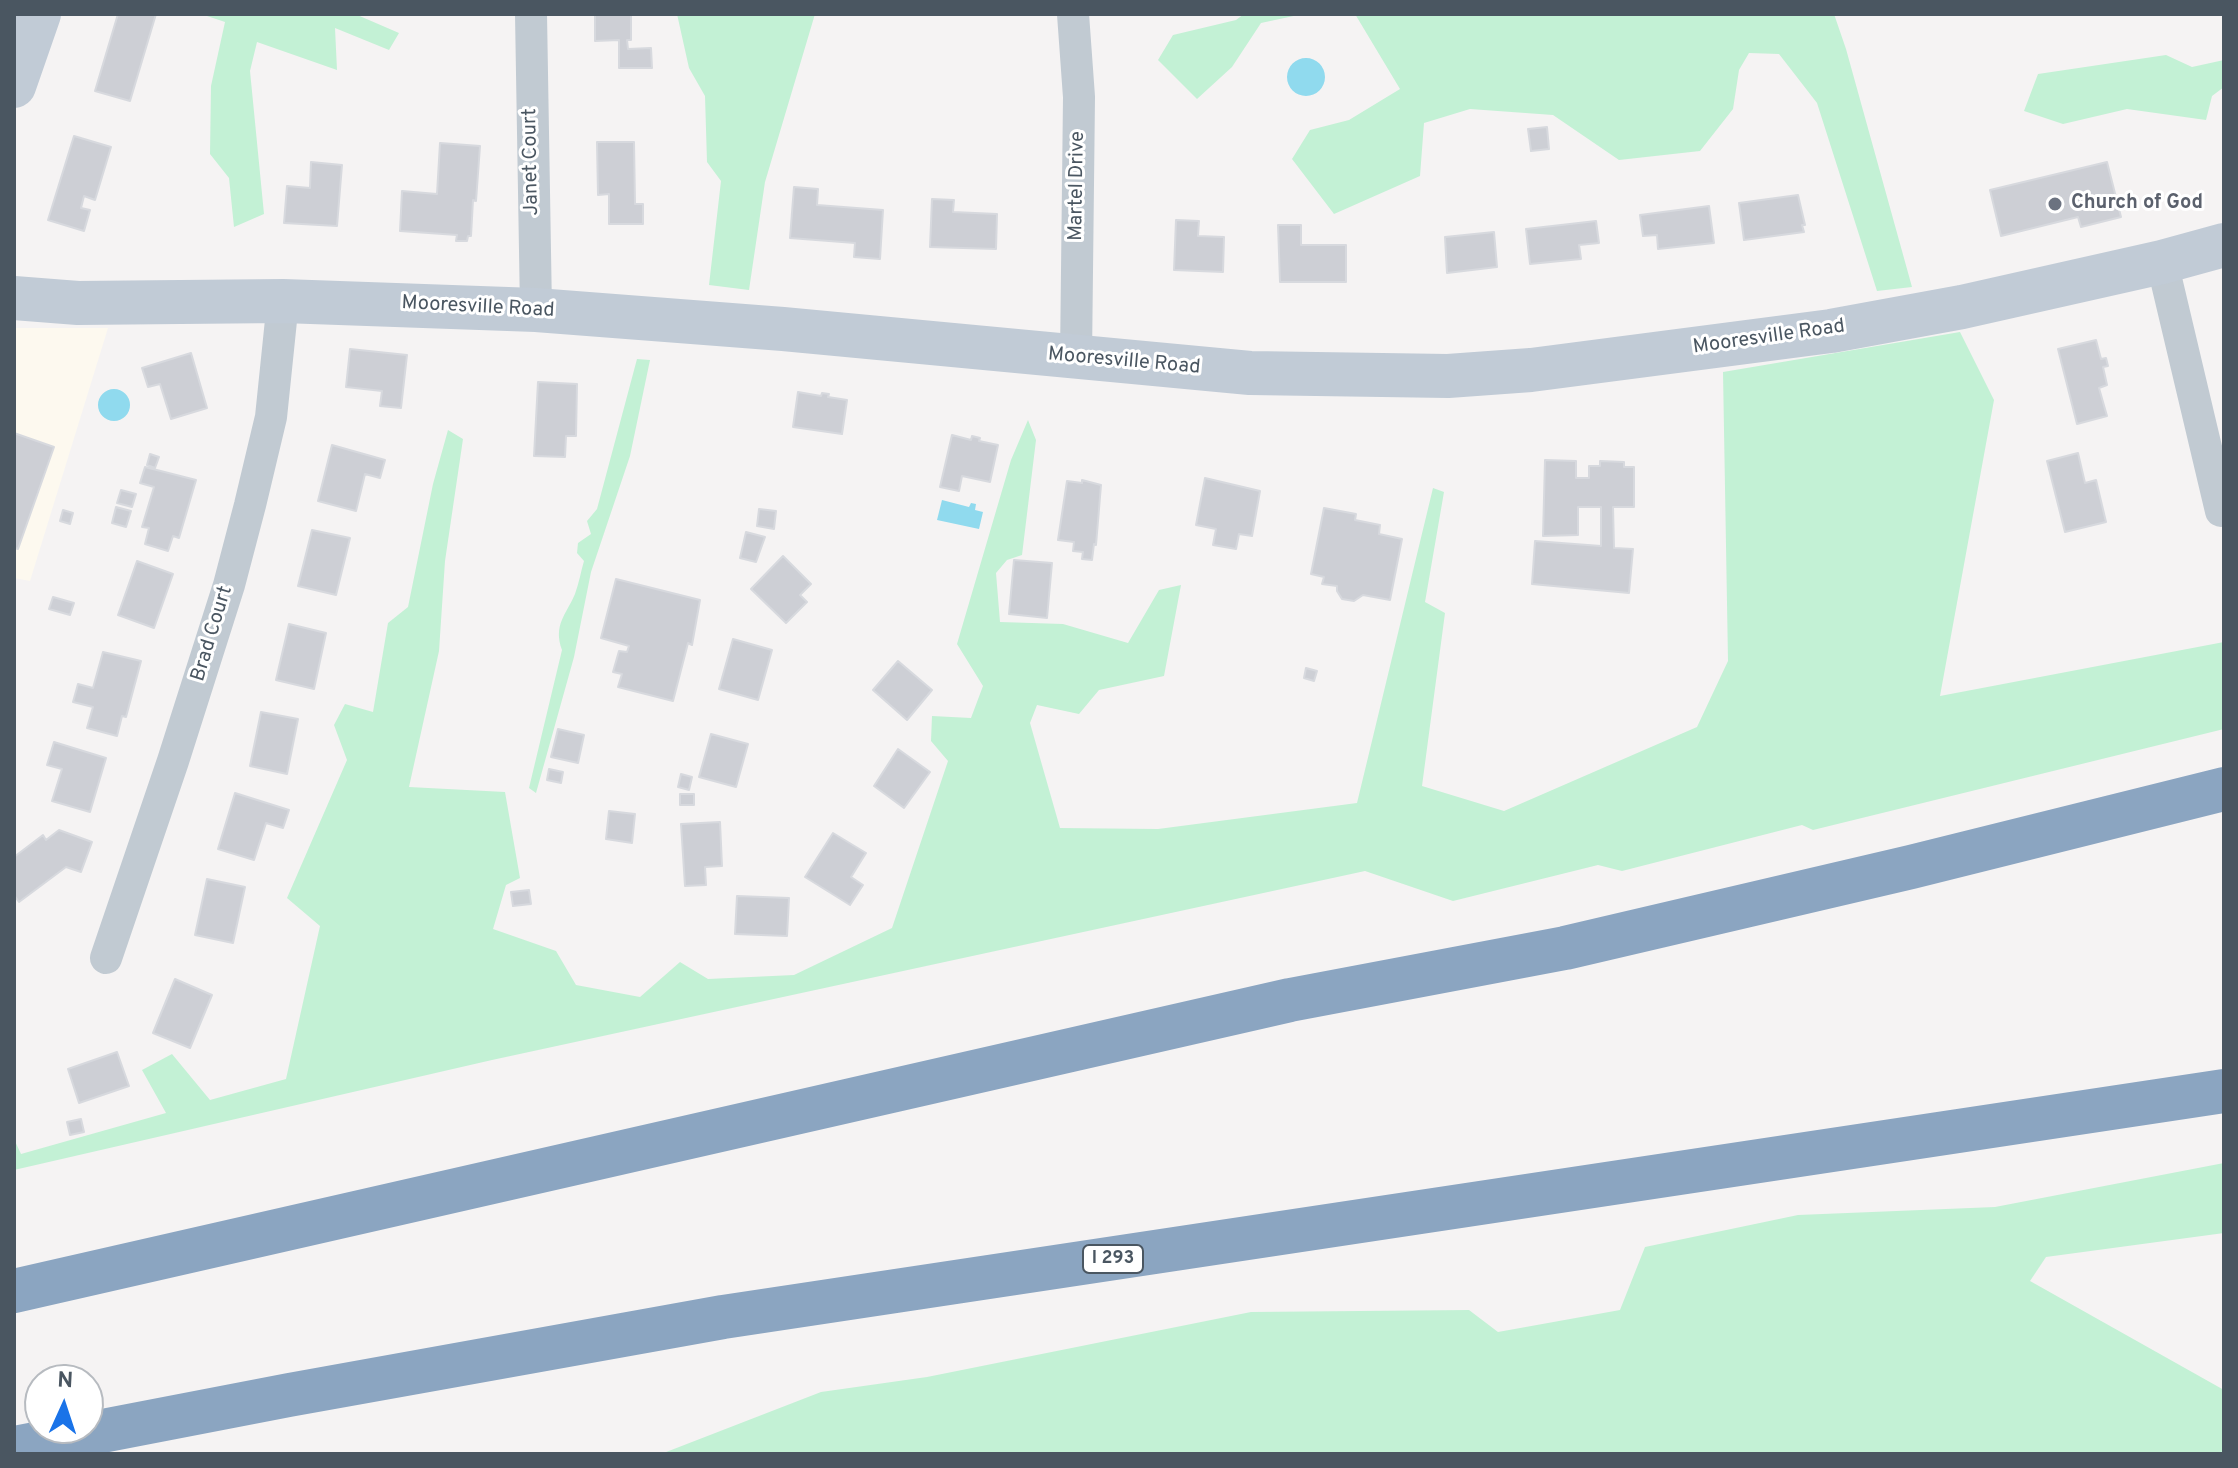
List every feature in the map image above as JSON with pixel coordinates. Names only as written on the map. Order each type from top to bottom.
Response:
[{"type":"highway","points":[[14,1291],[1275,1003],[1580,944],[2224,791]]},
{"type":"highway","name":"I 293","points":[[14,1448],[723,1317],[2221,1092]]},
{"type":"street","name":"Janet Court","points":[[531,14],[536,310]]},
{"type":"street","name":"Martel Drive","points":[[1073,14],[1079,97],[1076,358]]},
{"type":"street","points":[[14,86],[28,28]]},
{"type":"street","name":"Mooresville Road","points":[[14,298],[78,303],[283,301],[536,310],[783,329],[1250,373],[1448,376],[1531,370],[1831,331],[1962,307],[2224,245]]},
{"type":"street","points":[[2162,262],[2221,511]]},
{"type":"street","name":"Brad Court","points":[[106,958],[229,585],[271,417],[283,301]]},
{"type":"shaded area","points":[[14,328],[108,328],[30,581],[14,578]]},
{"type":"green space","points":[[201,14],[355,14],[399,33],[389,50],[335,28],[337,70],[257,42],[250,71],[264,214],[234,227],[229,178],[210,154],[211,86],[225,22]]},
{"type":"green space","points":[[677,14],[815,14],[765,182],[749,290],[709,285],[721,181],[707,162],[705,96],[689,68]]},
{"type":"green space","points":[[1244,14],[1303,14],[1261,23],[1232,67],[1197,99],[1158,60],[1173,35],[1236,20]]},
{"type":"green space","points":[[1355,14],[1834,14],[1912,287],[1877,291],[1817,103],[1779,54],[1749,53],[1739,70],[1733,109],[1700,151],[1619,160],[1553,115],[1470,109],[1424,123],[1420,176],[1334,214],[1292,159],[1310,130],[1349,120],[1400,89]]},
{"type":"green space","points":[[2166,55],[2192,67],[2224,60],[2224,87],[2212,96],[2206,120],[2127,109],[2063,124],[2024,111],[2038,74]]},
{"type":"green space","points":[[1960,332],[1994,400],[1940,696],[2224,642],[2224,729],[1813,830],[1802,825],[1622,871],[1598,865],[1453,901],[1365,871],[492,1060],[14,1170],[14,1139],[21,1154],[166,1113],[142,1070],[172,1054],[210,1100],[286,1079],[320,926],[287,898],[347,760],[334,725],[345,704],[373,712],[388,623],[408,607],[433,484],[448,430],[463,439],[445,561],[439,651],[409,787],[505,792],[520,878],[506,885],[493,929],[556,951],[576,985],[640,997],[680,962],[708,979],[794,975],[892,928],[948,761],[931,741],[932,716],[971,718],[983,686],[957,644],[1011,460],[1028,420],[1036,440],[1022,555],[1007,560],[996,573],[1000,622],[1063,624],[1128,643],[1159,590],[1181,585],[1164,676],[1099,690],[1079,714],[1037,705],[1030,723],[1060,828],[1158,829],[1357,803],[1433,488],[1444,492],[1425,602],[1445,613],[1422,786],[1504,811],[1697,727],[1728,661],[1723,372]]},
{"type":"green space","points":[[637,359],[650,360],[630,456],[591,572],[574,657],[536,793],[529,788],[562,650],[560,627],[575,594],[584,561],[577,553],[578,543],[591,534],[587,521],[597,509]]},
{"type":"green space","points":[[2224,1163],[2224,1233],[2046,1257],[2030,1281],[2224,1390],[2224,1454],[661,1454],[821,1392],[927,1377],[1251,1312],[1469,1310],[1498,1332],[1620,1310],[1645,1247],[1798,1215],[1995,1207]]},
{"type":"water","points":[[1306,58],[1320,63],[1325,77],[1320,91],[1306,96],[1292,91],[1287,77],[1292,63]]},
{"type":"water","points":[[114,389],[125,394],[130,405],[125,416],[114,421],[103,416],[98,405],[103,394]]},
{"type":"water","points":[[942,500],[969,507],[971,503],[976,504],[975,510],[983,512],[979,529],[937,520]]},
{"type":"building","points":[[118,14],[156,14],[130,101],[95,91]]},
{"type":"building","points":[[595,14],[631,14],[628,49],[651,48],[652,68],[619,68],[619,40],[595,41]]},
{"type":"building","points":[[1547,127],[1549,149],[1531,151],[1528,129]]},
{"type":"building","points":[[74,136],[111,147],[95,200],[84,196],[81,208],[90,210],[84,231],[48,220]]},
{"type":"building","points":[[597,142],[634,142],[635,204],[643,204],[643,224],[609,224],[609,194],[598,195]]},
{"type":"building","points":[[440,143],[480,146],[476,201],[473,200],[471,236],[467,241],[456,241],[457,235],[400,231],[402,191],[437,194]]},
{"type":"building","points":[[311,162],[342,165],[337,226],[284,223],[287,186],[310,188]]},
{"type":"building","name":"Church of God","points":[[2107,162],[2121,217],[2081,227],[2078,217],[2001,236],[1990,190]]},
{"type":"building","points":[[794,187],[818,189],[817,205],[883,210],[880,259],[854,257],[855,243],[790,238]]},
{"type":"building","points":[[1798,195],[1804,232],[1744,240],[1739,203]]},
{"type":"building","points":[[932,199],[954,200],[953,212],[997,214],[996,249],[930,247]]},
{"type":"building","points":[[1709,206],[1714,243],[1658,249],[1657,235],[1643,236],[1640,215]]},
{"type":"building","points":[[1176,220],[1199,221],[1198,236],[1224,237],[1223,272],[1174,270]]},
{"type":"building","points":[[1596,221],[1599,243],[1579,245],[1581,259],[1530,264],[1526,229]]},
{"type":"building","points":[[1278,225],[1301,225],[1301,245],[1346,245],[1346,282],[1280,282]]},
{"type":"building","points":[[1494,232],[1497,267],[1447,273],[1445,237]]},
{"type":"building","points":[[2096,340],[2101,359],[2106,358],[2108,366],[2103,367],[2107,385],[2099,388],[2107,416],[2077,424],[2058,349]]},
{"type":"building","points":[[350,349],[407,355],[401,408],[380,406],[382,391],[346,387]]},
{"type":"building","points":[[191,353],[207,408],[171,419],[160,384],[148,387],[142,368]]},
{"type":"building","points":[[538,382],[577,384],[576,436],[566,436],[565,457],[534,456]]},
{"type":"building","points":[[798,392],[821,396],[822,393],[829,394],[828,397],[847,400],[842,434],[793,427]]},
{"type":"building","points":[[14,433],[54,447],[18,549],[14,548]]},
{"type":"building","points":[[952,435],[971,440],[972,436],[980,438],[979,441],[998,445],[990,482],[962,476],[959,491],[940,487]]},
{"type":"building","points":[[332,445],[385,460],[380,478],[365,474],[356,511],[318,501]]},
{"type":"building","points":[[2078,453],[2085,483],[2096,480],[2106,522],[2065,532],[2047,461]]},
{"type":"building","points":[[150,454],[159,457],[155,468],[147,465]]},
{"type":"building","points":[[1545,460],[1576,461],[1576,478],[1589,478],[1589,466],[1600,466],[1600,461],[1624,462],[1624,467],[1634,467],[1634,507],[1613,507],[1614,548],[1633,549],[1629,593],[1532,584],[1535,541],[1601,546],[1601,507],[1578,507],[1578,535],[1543,536]]},
{"type":"building","points":[[145,467],[196,480],[179,538],[173,536],[168,551],[145,544],[149,528],[142,527],[154,487],[140,483]]},
{"type":"building","points":[[1205,478],[1260,491],[1252,536],[1239,534],[1236,549],[1213,545],[1216,529],[1196,525]]},
{"type":"building","points":[[1082,480],[1101,485],[1092,560],[1082,559],[1083,552],[1073,551],[1074,542],[1058,540],[1067,481],[1082,483]]},
{"type":"building","points":[[121,490],[136,494],[132,507],[117,503]]},
{"type":"building","points":[[116,507],[131,511],[126,527],[112,523]]},
{"type":"building","points":[[1324,508],[1356,514],[1355,520],[1380,525],[1379,534],[1402,539],[1390,600],[1363,595],[1354,601],[1342,599],[1337,586],[1322,584],[1324,577],[1311,574]]},
{"type":"building","points":[[759,509],[776,511],[774,529],[757,526]]},
{"type":"building","points":[[63,510],[73,513],[70,524],[60,521]]},
{"type":"building","points":[[312,530],[350,538],[336,595],[298,586]]},
{"type":"building","points":[[746,532],[765,537],[756,562],[740,558]]},
{"type":"building","points":[[783,556],[811,584],[800,595],[807,602],[786,623],[751,589]]},
{"type":"building","points":[[1014,560],[1052,563],[1047,618],[1009,614]]},
{"type":"building","points":[[137,561],[173,574],[154,628],[118,615]]},
{"type":"building","points":[[616,579],[700,600],[692,645],[688,643],[673,701],[618,687],[622,674],[613,672],[619,651],[627,652],[629,646],[601,638]]},
{"type":"building","points":[[53,597],[74,603],[70,615],[49,609]]},
{"type":"building","points":[[289,624],[326,633],[314,689],[276,680]]},
{"type":"building","points":[[733,639],[772,650],[758,700],[719,689]]},
{"type":"building","points":[[103,652],[141,661],[126,717],[122,716],[117,736],[87,728],[93,707],[73,702],[78,684],[93,688]]},
{"type":"building","points":[[898,661],[932,690],[907,720],[873,690]]},
{"type":"building","points":[[1306,668],[1317,671],[1314,681],[1304,678]]},
{"type":"building","points":[[261,712],[298,719],[287,774],[250,766]]},
{"type":"building","points":[[558,729],[584,735],[578,763],[551,757]]},
{"type":"building","points":[[711,734],[748,744],[736,787],[699,777]]},
{"type":"building","points":[[54,742],[106,758],[90,812],[52,801],[62,769],[47,765]]},
{"type":"building","points":[[898,749],[930,772],[904,808],[874,786]]},
{"type":"building","points":[[549,769],[563,772],[561,783],[547,780]]},
{"type":"building","points":[[681,774],[692,777],[689,790],[678,787]]},
{"type":"building","points":[[235,793],[289,810],[283,828],[266,823],[254,860],[218,849]]},
{"type":"building","points":[[680,794],[694,794],[694,805],[680,805]]},
{"type":"building","points":[[609,811],[635,814],[632,843],[606,839]]},
{"type":"building","points":[[720,822],[722,866],[705,867],[706,885],[685,886],[681,824]]},
{"type":"building","points":[[59,830],[92,842],[81,872],[66,867],[19,902],[14,895],[14,857],[43,835],[46,840]]},
{"type":"building","points":[[833,833],[866,853],[851,877],[863,885],[850,905],[805,877]]},
{"type":"building","points":[[207,879],[245,887],[233,943],[195,935]]},
{"type":"building","points":[[529,890],[531,904],[513,906],[511,892]]},
{"type":"building","points":[[737,896],[789,898],[787,936],[735,934]]},
{"type":"building","points":[[175,979],[212,995],[190,1048],[153,1033]]},
{"type":"building","points":[[117,1052],[129,1086],[79,1103],[68,1069]]},
{"type":"building","points":[[81,1119],[84,1132],[70,1135],[67,1122]]},
{"type":"place","name":"Church of God","points":[[2055,204]]}]
